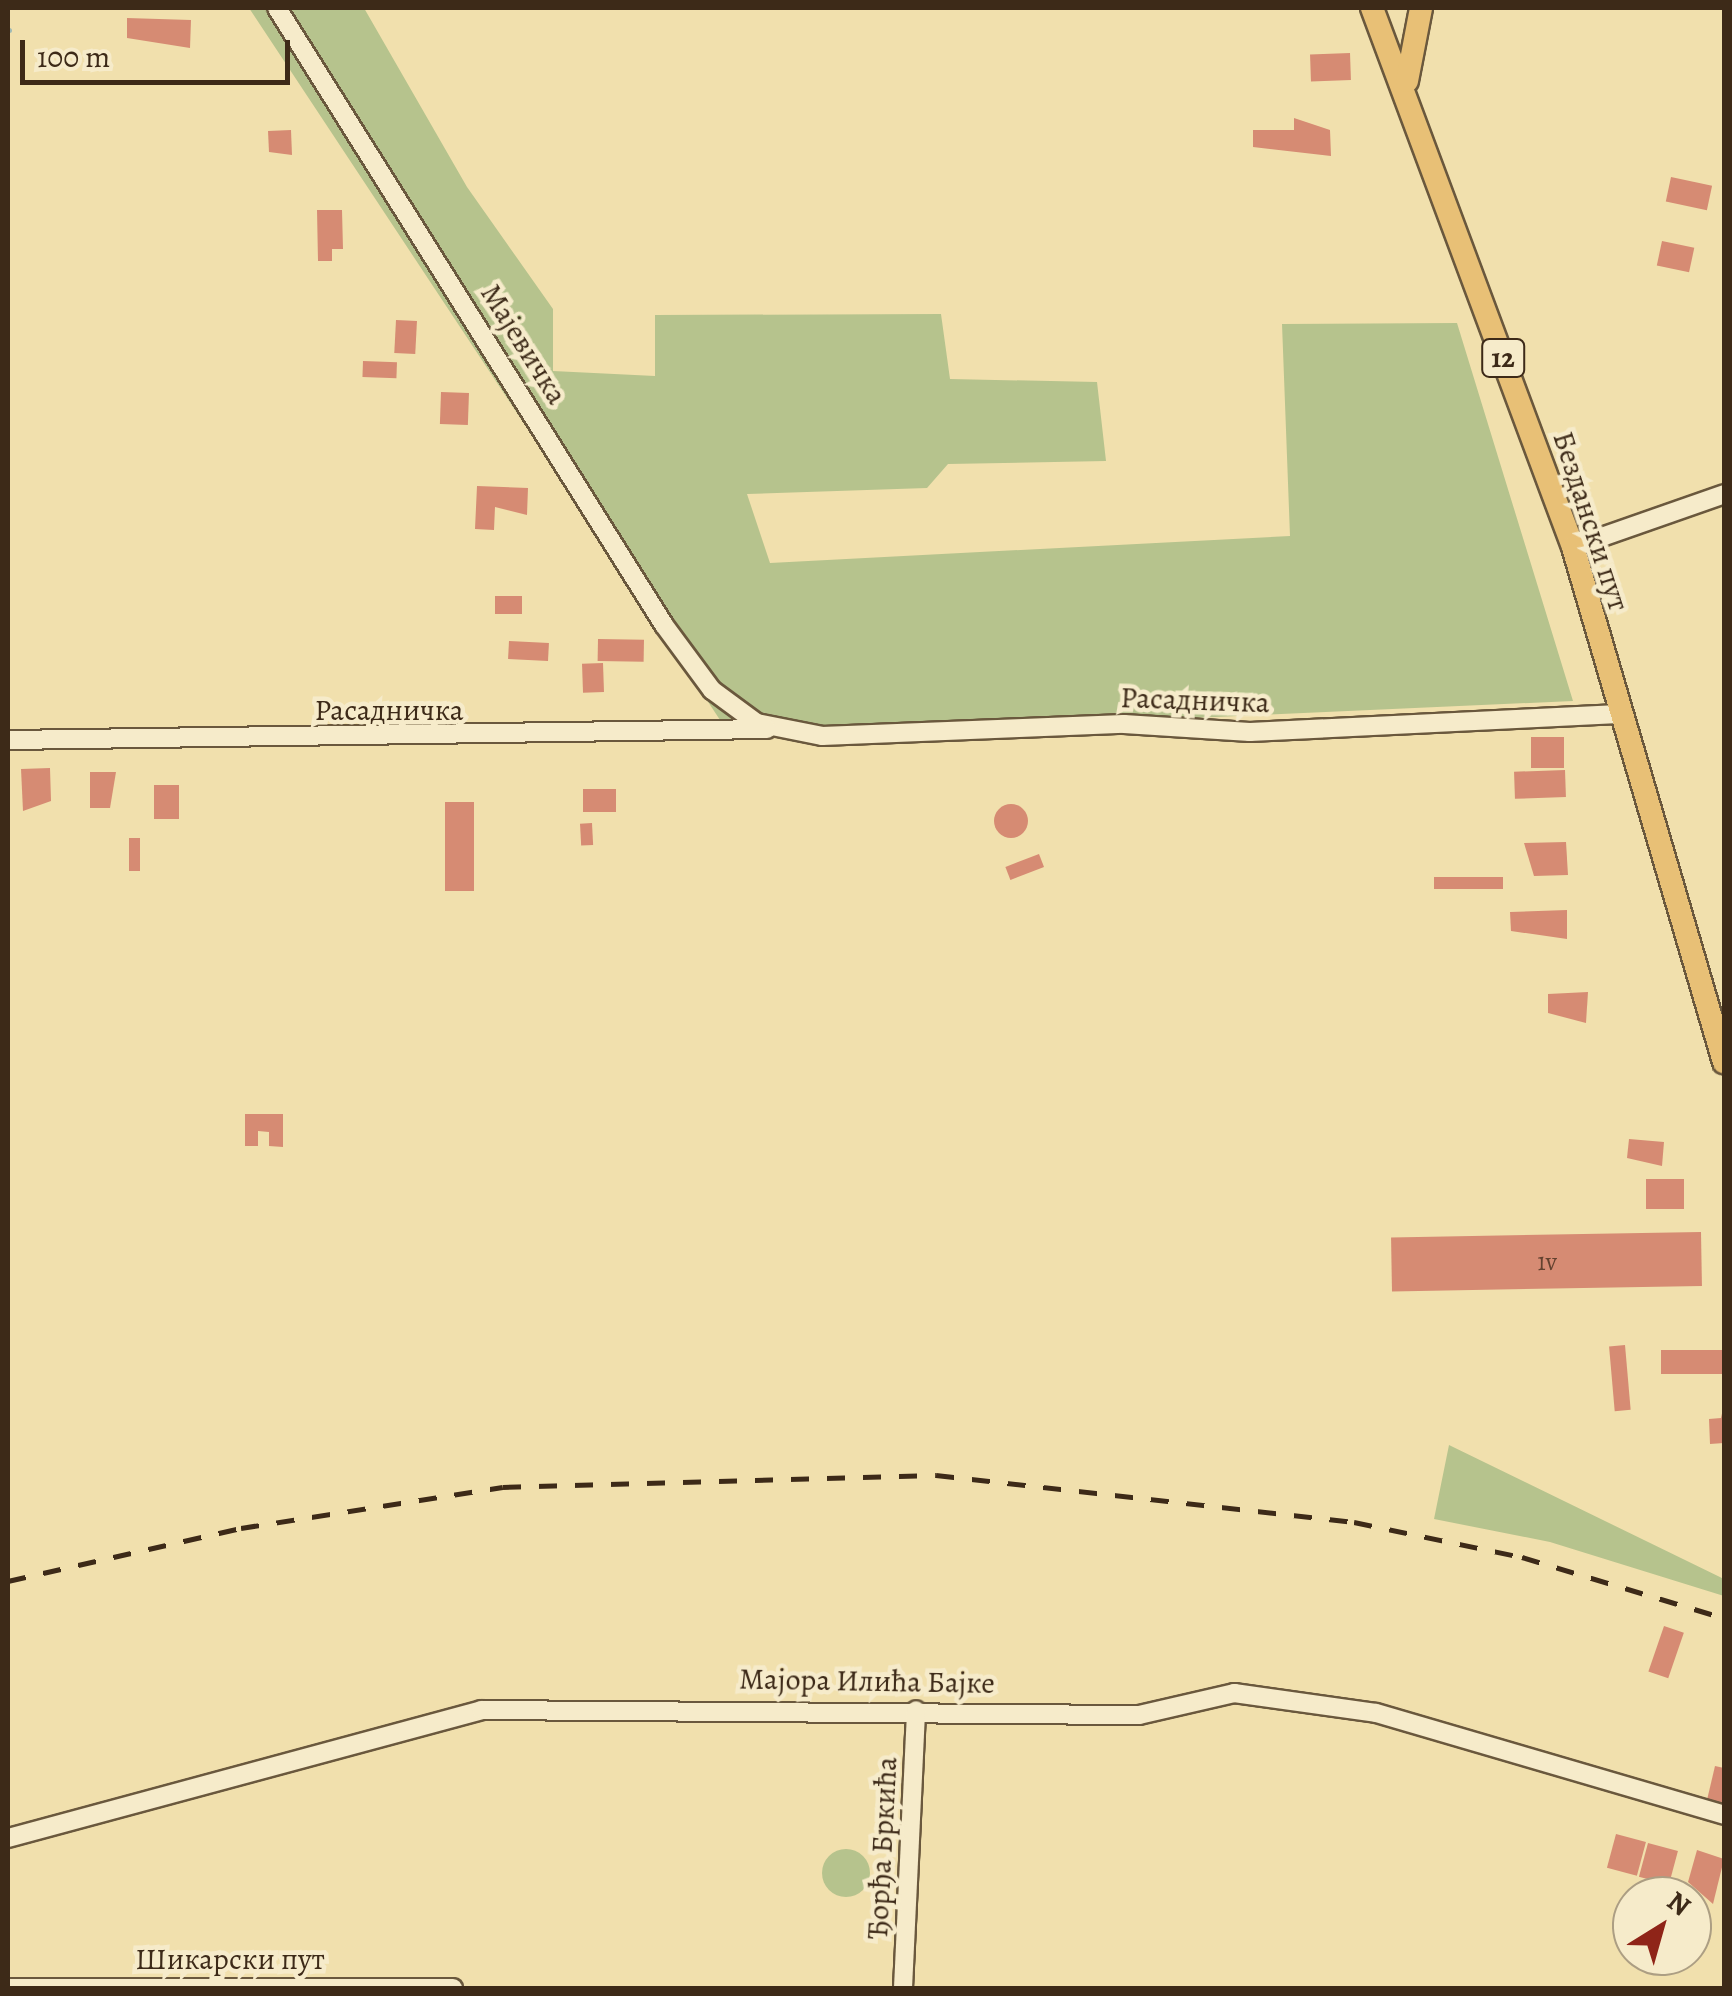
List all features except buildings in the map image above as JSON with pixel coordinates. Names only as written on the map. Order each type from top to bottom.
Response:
[{"type":"main road","name":"Бездански пут","points":[[1372,8],[1573,548],[1724,1062]]},
{"type":"main road","name":"12","points":[[1407,99],[1406,52],[1421,8]]},
{"type":"street","name":"Мајевичка","points":[[276,8],[664,626],[730,705]]},
{"type":"street","points":[[1573,548],[1724,494]]},
{"type":"street","name":"Расадничка","points":[[730,705],[771,729]]},
{"type":"street","name":"Расадничка","points":[[8,740],[771,729],[1250,732],[1619,714]]},
{"type":"street","name":"Мајора Илића Бајке","points":[[8,1838],[481,1710],[916,1710],[1139,1715],[1234,1693],[1376,1713],[1724,1815]]},
{"type":"street","name":"Ђорђа Бркића","points":[[904,1988],[916,1710]]},
{"type":"street","name":"Шикарски пут","points":[[8,1988],[453,1988]]},
{"type":"green space","points":[[249,8],[364,8],[467,187],[553,309],[553,371],[655,376],[655,315],[941,314],[950,379],[1097,382],[1106,461],[948,464],[927,488],[747,494],[770,563],[1290,536],[1282,324],[1457,323],[1573,701],[809,735],[726,729]]},
{"type":"green space","points":[[1449,1445],[1724,1579],[1724,1596],[1550,1542],[1434,1519]]},
{"type":"green space","points":[[846,1849],[863,1856],[870,1873],[863,1890],[846,1897],[829,1890],[822,1873],[829,1856]]},
{"type":"railway","points":[[8,1581],[241,1528],[503,1487],[936,1475],[1354,1522],[1522,1557],[1724,1618]]}]
